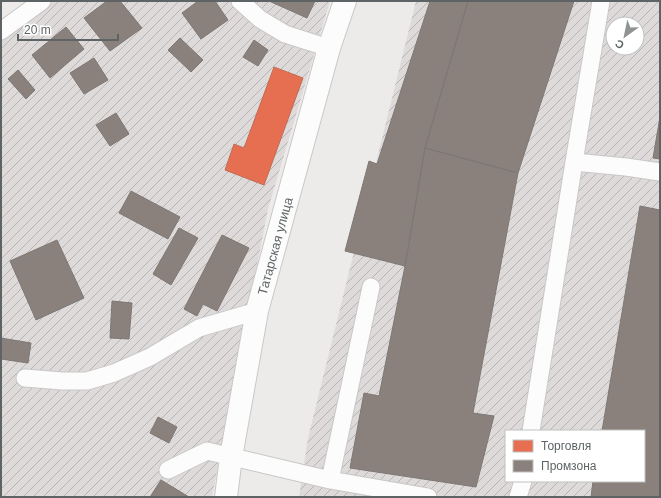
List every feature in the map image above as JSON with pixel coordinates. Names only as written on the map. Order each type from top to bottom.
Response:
[{"type":"street","name":"Татарская улица","points":[[226,497],[231,457],[257,311],[329,48],[345,1]]},
{"type":"lane","points":[[1,31],[42,1]]},
{"type":"lane","points":[[240,1],[260,19],[285,34],[329,48]]},
{"type":"lane","points":[[531,430],[601,1]]},
{"type":"lane","points":[[574,162],[660,172]]},
{"type":"lane","points":[[330,480],[371,287]]},
{"type":"lane","points":[[25,378],[62,381],[87,381],[114,373],[150,357],[199,328],[257,311]]},
{"type":"lane","points":[[168,470],[207,451],[330,480],[428,497]]},
{"type":"lane","points":[[518,497],[523,482]]},
{"type":"shaded area","points":[[33,1],[330,1],[268,209],[212,497],[1,497],[1,24]]},
{"type":"shaded area","points":[[416,1],[660,1],[660,497],[299,497],[308,438]]},
{"type":"building: Торговля","points":[[274,67],[303,78],[264,185],[225,170],[234,144],[244,148]]},
{"type":"building: Промзона","points":[[107,1],[120,1],[142,28],[110,51],[84,18]]},
{"type":"building: Промзона","points":[[198,1],[215,1],[228,20],[201,39],[182,13]]},
{"type":"building: Промзона","points":[[269,1],[315,1],[307,18]]},
{"type":"building: Промзона","points":[[430,1],[468,1],[425,148],[405,266],[345,251],[369,161],[377,164]]},
{"type":"building: Промзона","points":[[468,1],[574,1],[518,173],[425,148]]},
{"type":"building: Промзона","points":[[66,27],[84,49],[50,78],[32,55]]},
{"type":"building: Промзона","points":[[180,38],[203,60],[191,72],[168,50]]},
{"type":"building: Промзона","points":[[254,40],[268,50],[258,66],[243,57]]},
{"type":"building: Промзона","points":[[94,58],[108,80],[84,94],[70,73]]},
{"type":"building: Промзона","points":[[18,70],[35,90],[26,99],[8,79]]},
{"type":"building: Промзона","points":[[116,113],[129,134],[110,146],[96,125]]},
{"type":"building: Промзона","points":[[660,117],[660,159],[653,158]]},
{"type":"building: Промзона","points":[[425,148],[518,173],[473,413],[494,416],[476,487],[350,468],[364,393],[379,396],[405,266]]},
{"type":"building: Промзона","points":[[131,191],[180,217],[168,239],[119,213]]},
{"type":"building: Промзона","points":[[640,206],[660,210],[660,497],[591,497],[593,482],[645,482],[645,430],[602,430]]},
{"type":"building: Промзона","points":[[179,228],[198,238],[171,285],[153,274]]},
{"type":"building: Промзона","points":[[222,235],[249,248],[217,311],[203,304],[197,316],[184,309]]},
{"type":"building: Промзона","points":[[57,240],[84,298],[36,320],[10,261]]},
{"type":"building: Промзона","points":[[112,301],[132,303],[129,339],[110,338]]},
{"type":"building: Промзона","points":[[1,338],[31,343],[28,363],[1,359]]},
{"type":"building: Промзона","points":[[158,417],[177,427],[169,443],[150,433]]},
{"type":"building: Промзона","points":[[161,480],[189,497],[150,497]]}]
